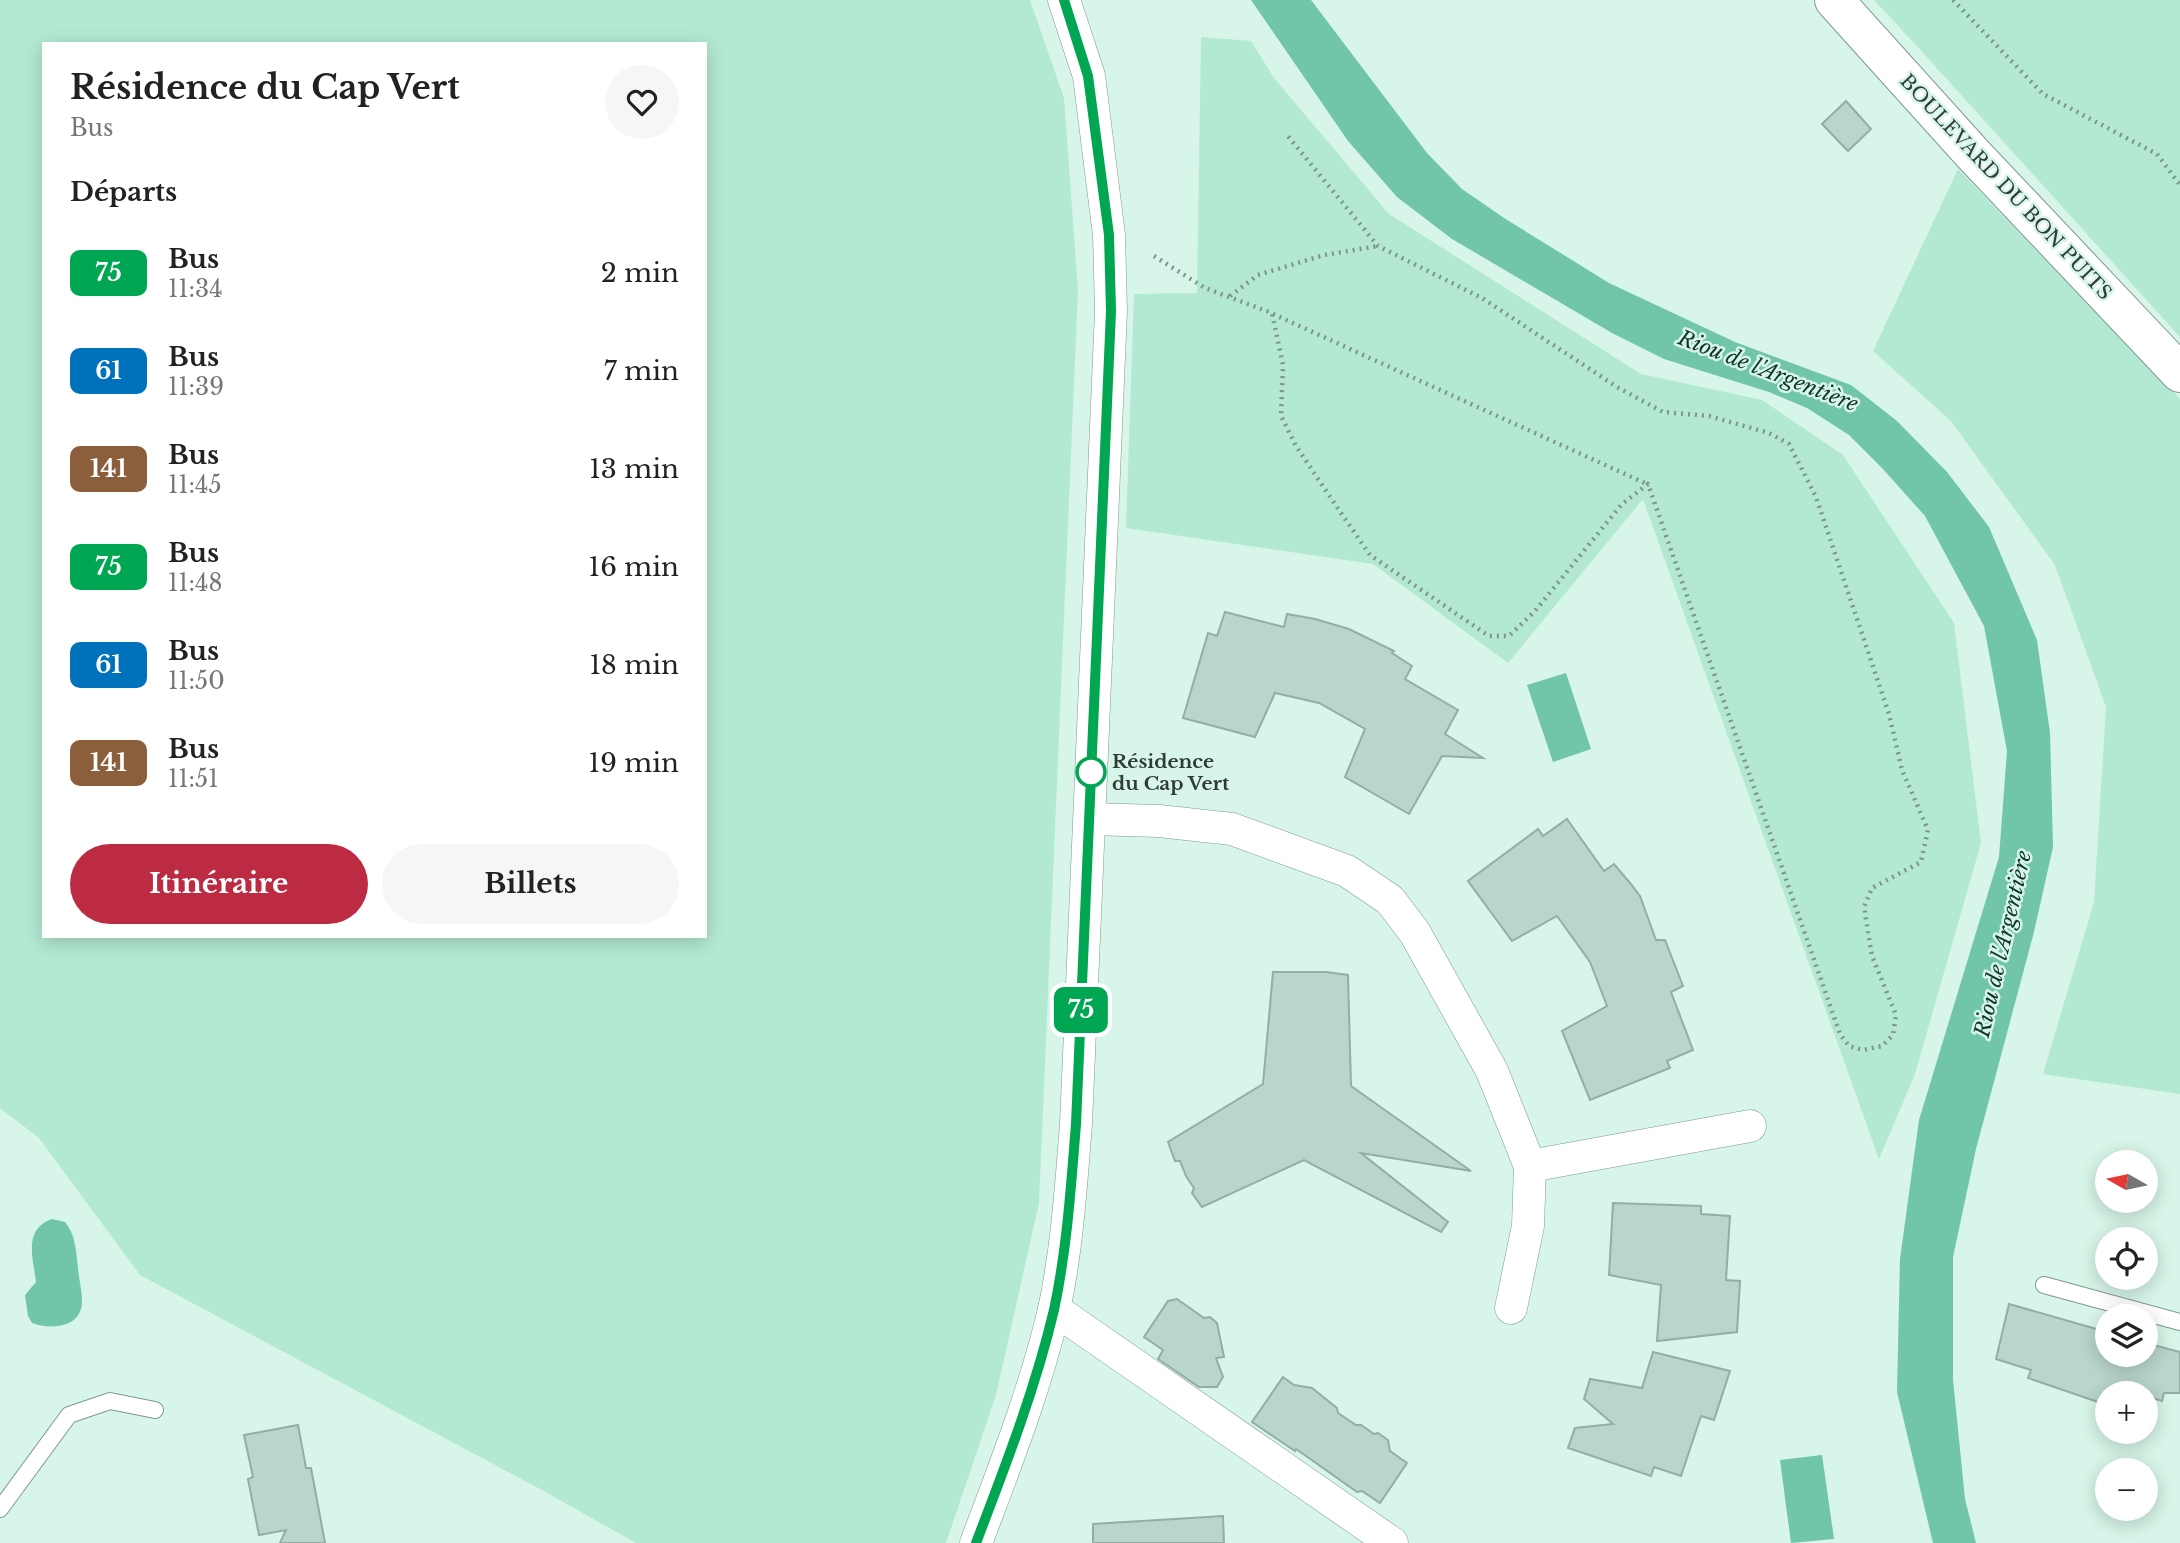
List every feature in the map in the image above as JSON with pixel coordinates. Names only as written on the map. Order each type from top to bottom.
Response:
[{"type":"main road","name":"BOULEVARD DU BON PUITS","points":[[1834,0],[1972,153],[2180,373]]},
{"type":"street","points":[[976,1543],[1022,1423],[1054,1309],[1068,1224],[1076,1124],[1111,311],[1110,257],[1088,76],[1064,0]]},
{"type":"street","points":[[1090,819],[1159,821],[1232,829],[1347,871],[1390,900],[1415,933],[1492,1071],[1530,1166],[1528,1226],[1511,1308]]},
{"type":"street","points":[[1530,1166],[1751,1126]]},
{"type":"street","points":[[1054,1309],[1392,1543]]},
{"type":"lane","points":[[2044,1285],[2180,1322]]},
{"type":"lane","points":[[0,1509],[69,1415],[110,1401],[155,1410]]},
{"type":"path","points":[[1953,0],[2043,94],[2157,154],[2180,185]]},
{"type":"path","points":[[1154,256],[1205,288],[1272,313],[1648,484],[1840,1034],[1849,1046],[1863,1050],[1882,1046],[1893,1035],[1896,1015],[1872,956],[1864,907],[1872,888],[1922,862],[1928,830],[1902,770],[1889,714],[1816,497],[1789,444],[1769,433],[1709,416],[1663,412],[1617,387],[1482,298],[1378,246],[1287,135]]},
{"type":"path","points":[[1229,297],[1258,275],[1324,255],[1378,246]]},
{"type":"path","points":[[1272,313],[1283,365],[1281,416],[1296,446],[1341,513],[1370,555],[1489,636],[1509,636],[1535,611],[1622,504],[1648,484]]},
{"type":"shaded area","points":[[0,0],[1030,0],[1064,98],[1078,290],[1039,1203],[996,1395],[946,1543],[636,1543],[140,1275],[39,1138],[0,1108]]},
{"type":"shaded area","points":[[1874,0],[2180,0],[2180,337],[1915,44]]},
{"type":"shaded area","points":[[1201,37],[1251,41],[1274,78],[1389,214],[1641,374],[1762,400],[1843,455],[1954,623],[1981,843],[1915,1074],[1879,1159],[1643,499],[1508,663],[1373,564],[1126,528],[1134,294],[1197,293]]},
{"type":"shaded area","points":[[1958,169],[2180,399],[2180,1094],[2043,1074],[2094,902],[2106,707],[2055,565],[1951,421],[1873,351]]},
{"type":"water","name":"Riou de l'Argentière","points":[[1251,0],[1311,0],[1427,153],[1462,189],[1504,218],[1609,283],[1735,342],[1851,385],[1897,421],[1947,472],[1989,527],[2037,640],[2050,733],[2053,847],[2034,932],[1976,1149],[1953,1257],[1953,1380],[1965,1499],[1976,1543],[1933,1543],[1897,1392],[1900,1259],[1919,1120],[1999,857],[2007,751],[1984,626],[1925,516],[1849,435],[1807,408],[1769,392],[1664,359],[1612,333],[1452,239],[1397,197],[1348,141]]},
{"type":"water","points":[[1566,673],[1591,749],[1553,762],[1527,685]]},
{"type":"water","points":[[52,1219],[65,1222],[71,1232],[76,1250],[82,1301],[81,1310],[71,1322],[48,1326],[32,1323],[28,1316],[25,1295],[36,1282],[32,1254],[33,1237],[43,1224]]},
{"type":"water","points":[[1822,1455],[1834,1539],[1791,1543],[1780,1460]]},
{"type":"building","points":[[1846,101],[1871,129],[1848,151],[1822,124]]},
{"type":"building","points":[[1225,612],[1284,627],[1287,614],[1315,619],[1349,629],[1394,651],[1392,653],[1412,666],[1405,679],[1458,710],[1445,734],[1483,758],[1442,756],[1409,814],[1345,777],[1365,729],[1319,703],[1275,693],[1255,737],[1183,718],[1208,633],[1217,636]]},
{"type":"building","points":[[1567,819],[1604,871],[1614,864],[1630,883],[1640,896],[1656,940],[1665,940],[1683,986],[1671,992],[1693,1050],[1667,1061],[1670,1068],[1590,1100],[1562,1031],[1607,1006],[1590,962],[1557,916],[1512,941],[1468,881],[1538,829],[1543,836]]},
{"type":"building","points":[[1273,972],[1326,972],[1348,975],[1351,1086],[1471,1171],[1361,1153],[1448,1222],[1441,1232],[1304,1160],[1202,1207],[1192,1193],[1194,1188],[1180,1161],[1175,1161],[1168,1142],[1263,1084]]},
{"type":"building","points":[[1613,1203],[1701,1206],[1701,1214],[1730,1216],[1726,1280],[1740,1281],[1737,1332],[1657,1341],[1661,1285],[1609,1275]]},
{"type":"building","points":[[1177,1299],[1204,1318],[1210,1317],[1217,1323],[1224,1357],[1216,1358],[1223,1377],[1217,1387],[1199,1387],[1158,1359],[1163,1350],[1144,1337],[1168,1301]]},
{"type":"building","points":[[2009,1304],[2095,1329],[2095,1367],[2158,1367],[2158,1346],[2180,1352],[2180,1393],[2164,1393],[2162,1401],[2158,1400],[2158,1381],[2095,1381],[2095,1401],[2028,1378],[2031,1370],[1996,1359]]},
{"type":"building","points":[[1653,1352],[1730,1371],[1714,1420],[1701,1416],[1681,1476],[1654,1467],[1651,1476],[1568,1448],[1575,1428],[1613,1424],[1584,1399],[1590,1379],[1642,1388]]},
{"type":"building","points":[[1283,1377],[1294,1385],[1312,1388],[1337,1408],[1338,1413],[1374,1434],[1378,1433],[1388,1440],[1390,1451],[1407,1463],[1380,1503],[1362,1491],[1357,1492],[1252,1422]]},
{"type":"building","points":[[298,1425],[306,1468],[311,1468],[325,1543],[280,1543],[286,1530],[259,1535],[248,1479],[253,1477],[244,1435]]},
{"type":"building","points":[[1223,1516],[1224,1543],[1093,1543],[1093,1524]]},
{"type":"bus line","name":"75","points":[[976,1543],[1022,1423],[1054,1309],[1068,1224],[1076,1124],[1111,311],[1109,235],[1088,76],[1064,0]]},
{"type":"place","name":"Résidence du Cap Vert","points":[[1091,772]]}]
